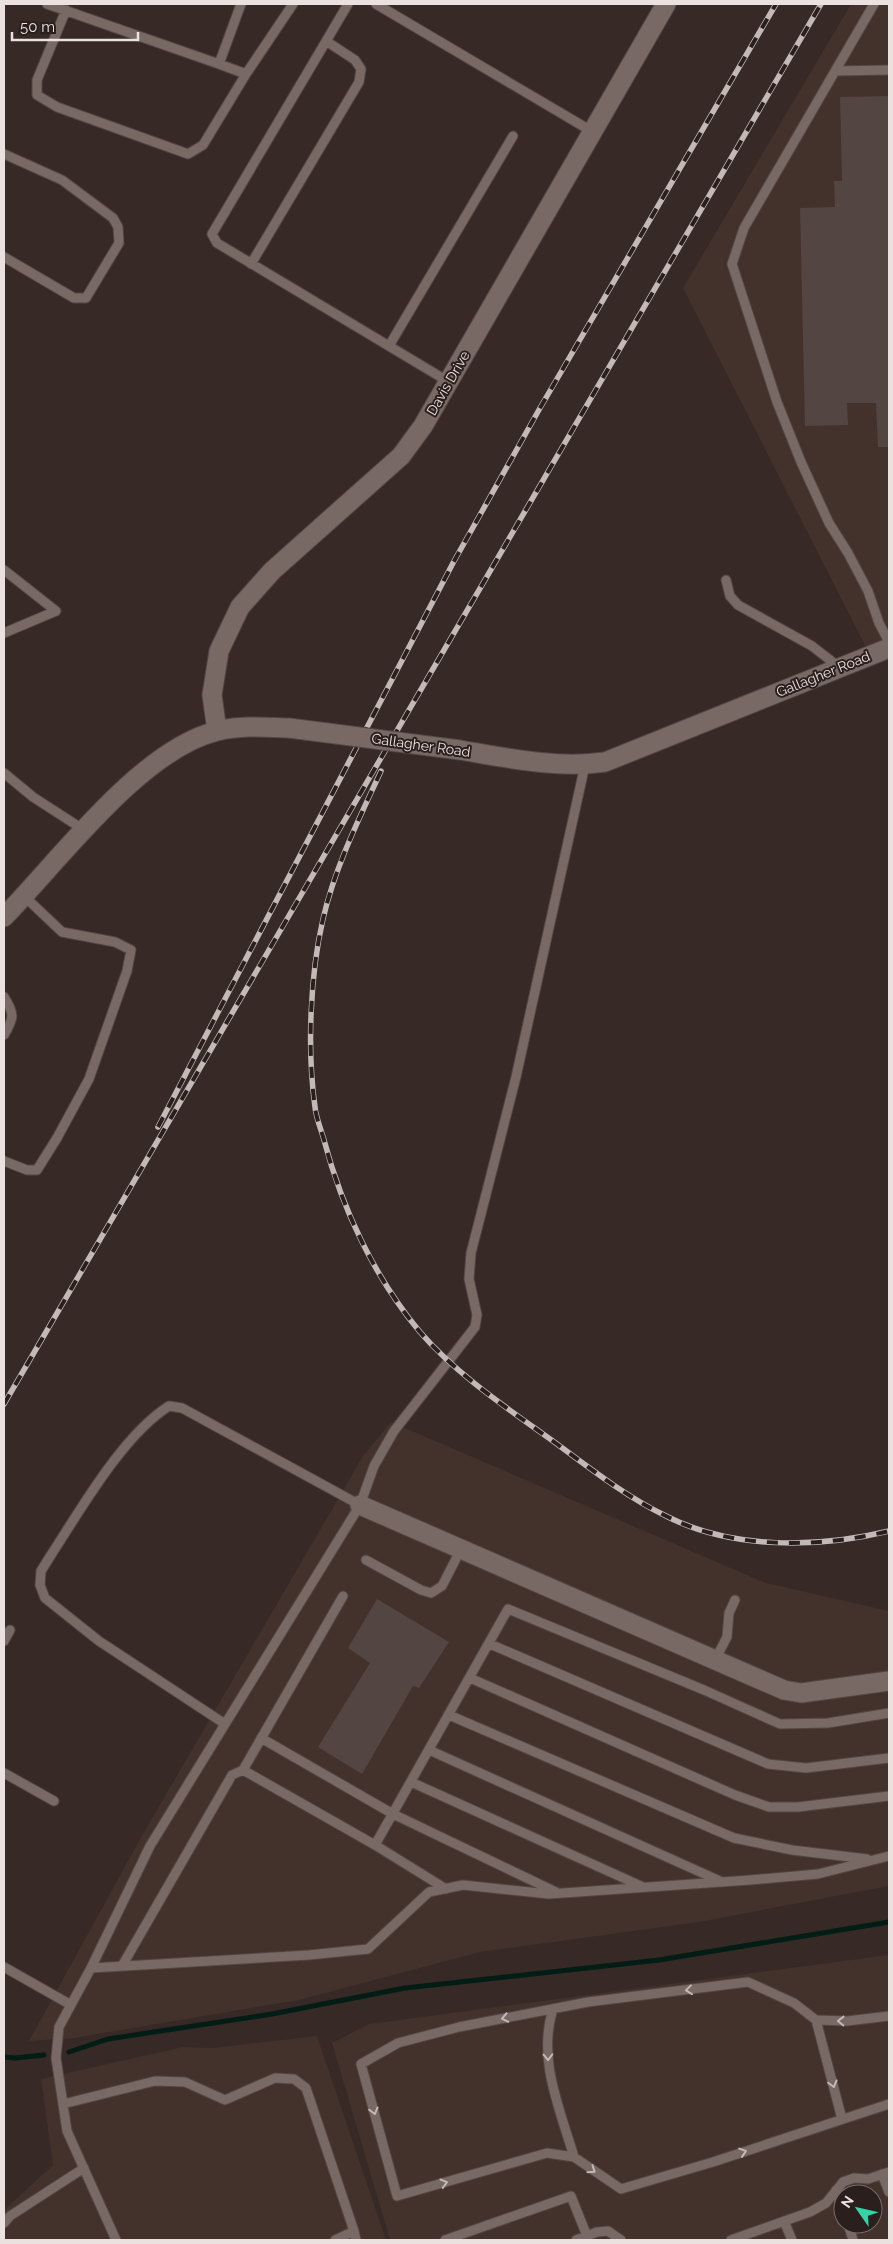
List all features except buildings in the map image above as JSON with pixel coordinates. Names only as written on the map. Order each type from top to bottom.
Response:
[{"type":"street","name":"Davis Drive","points":[[216,731],[212,695],[219,651],[240,607],[272,571],[401,456],[423,426],[666,4]]},
{"type":"street","name":"Gallagher Road","points":[[4,917],[84,830],[139,776],[165,755],[216,731],[253,726],[289,728],[460,750],[508,759],[585,765],[605,762],[889,648]]},
{"type":"street","points":[[360,1505],[784,1690],[801,1693],[889,1680]]},
{"type":"lane","points":[[46,4],[246,74]]},
{"type":"lane","points":[[219,64],[241,4]]},
{"type":"lane","points":[[66,10],[37,80],[37,95],[57,107],[188,154],[203,145],[246,74],[293,4]]},
{"type":"lane","points":[[348,4],[212,234],[217,243],[449,382]]},
{"type":"lane","points":[[376,4],[593,132]]},
{"type":"lane","points":[[874,4],[744,228],[732,264],[777,402],[801,462],[829,523],[868,591],[879,623],[889,642]]},
{"type":"lane","points":[[252,264],[359,82],[361,69],[355,60],[326,41]]},
{"type":"lane","points":[[835,71],[889,70]]},
{"type":"lane","points":[[389,346],[512,136]]},
{"type":"lane","points":[[4,154],[62,180],[113,218],[118,227],[119,243],[86,298],[74,298],[4,257]]},
{"type":"lane","points":[[4,570],[56,611],[4,633]]},
{"type":"lane","points":[[726,580],[730,596],[738,605],[812,646],[840,668]]},
{"type":"lane","points":[[116,2240],[67,2131],[56,2058],[59,2028],[91,1968],[150,1846],[360,1505],[374,1466],[394,1431],[475,1327],[477,1315],[469,1279],[471,1253],[516,1077],[585,765]]},
{"type":"lane","points":[[4,773],[33,797],[84,830]]},
{"type":"lane","points":[[4,1162],[27,1170],[37,1170],[57,1138],[89,1079],[127,971],[131,950],[115,942],[62,932],[24,896]]},
{"type":"lane","points":[[4,997],[12,1010],[12,1022],[4,1035]]},
{"type":"lane","points":[[225,1724],[99,1641],[45,1598],[40,1585],[42,1571],[51,1555],[129,1441],[151,1418],[169,1406],[182,1408],[360,1505]]},
{"type":"lane","points":[[366,1560],[431,1593],[442,1586],[461,1549]]},
{"type":"lane","points":[[122,1966],[232,1775],[243,1770],[343,1596]]},
{"type":"lane","points":[[715,1660],[727,1637],[729,1614],[735,1600]]},
{"type":"lane","points":[[375,1845],[490,1644],[508,1609],[704,1690],[780,1724],[828,1723],[889,1713]]},
{"type":"lane","points":[[4,1641],[10,1630]]},
{"type":"lane","points":[[490,1644],[768,1764],[806,1768],[889,1758]]},
{"type":"lane","points":[[470,1678],[735,1795],[769,1807],[798,1807],[889,1796]]},
{"type":"lane","points":[[449,1715],[734,1838],[792,1850],[874,1859]]},
{"type":"lane","points":[[261,1738],[393,1814],[559,1893]]},
{"type":"lane","points":[[429,1750],[723,1882]]},
{"type":"lane","points":[[243,1770],[375,1845],[446,1889]]},
{"type":"lane","points":[[4,1773],[54,1801]]},
{"type":"lane","points":[[411,1782],[643,1888]]},
{"type":"lane","points":[[91,1968],[309,1955],[368,1948],[429,1892],[463,1885],[559,1893],[643,1888],[818,1874],[889,1856]]},
{"type":"lane","points":[[4,1967],[71,2005]]},
{"type":"lane","points":[[889,2016],[847,2021],[816,2020],[794,2003],[748,1982],[588,2002],[459,2027],[398,2044],[362,2064],[397,2196],[547,2153],[574,2158],[621,2190],[889,2104]]},
{"type":"lane","points":[[553,2009],[547,2026],[548,2064],[574,2158]]},
{"type":"lane","points":[[816,2020],[842,2119]]},
{"type":"lane","points":[[63,2104],[155,2081],[185,2082],[225,2100],[275,2078],[294,2079],[306,2088],[355,2236],[335,2240]]},
{"type":"lane","points":[[4,2223],[10,2216],[84,2168]]},
{"type":"lane","points":[[841,2184],[854,2178],[868,2179],[886,2173],[889,2192]]},
{"type":"lane","points":[[731,2240],[741,2239],[810,2212],[826,2203],[833,2194]]},
{"type":"lane","points":[[445,2240],[571,2196],[587,2236]]},
{"type":"lane","points":[[784,2221],[792,2240]]},
{"type":"lane","points":[[576,2240],[608,2231],[621,2240]]},
{"type":"shaded area","points":[[851,4],[889,4],[889,648],[870,655],[683,288]]},
{"type":"shaded area","points":[[391,1422],[766,1583],[889,1611],[889,1886],[699,1922],[480,1952],[299,2000],[74,2038],[29,2041],[140,1839],[363,1456]]},
{"type":"shaded area","points":[[889,1955],[889,2240],[390,2240],[332,2043],[369,2024]]},
{"type":"shaded area","points":[[317,2036],[386,2240],[4,2240],[4,2210],[53,2165],[41,2079],[183,2047],[213,2048]]},
{"type":"waterway","points":[[69,2052],[108,2039],[272,2014],[405,1988],[659,1960],[889,1922]]},
{"type":"waterway","points":[[4,2057],[15,2058],[44,2055]]},
{"type":"railway","points":[[158,1127],[453,563],[540,408],[776,4]]},
{"type":"railway","points":[[4,1404],[821,4]]},
{"type":"railway","points":[[381,771],[348,844],[334,881],[323,919],[315,964],[311,1013],[311,1061],[317,1119],[340,1191],[374,1265],[403,1311],[435,1348],[468,1378],[610,1483],[666,1516],[692,1527],[719,1535],[776,1543],[834,1541],[889,1531]]}]
